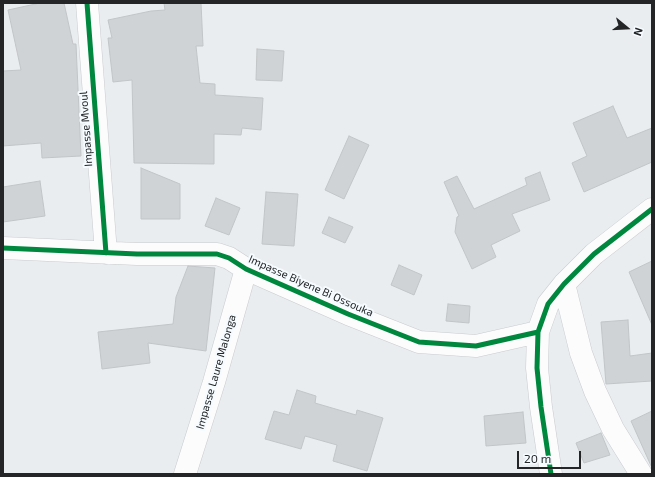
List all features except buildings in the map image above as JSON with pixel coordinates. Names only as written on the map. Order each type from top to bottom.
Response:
[{"type":"street","name":"Impasse Mvoul","points":[[87,3],[106,252]]},
{"type":"street","points":[[551,474],[540,407],[537,368],[538,332],[548,304],[564,284],[594,254],[652,209]]},
{"type":"street","name":"Impasse Biyene Bi Ossouka","points":[[3,248],[137,254],[217,254],[229,258],[246,269],[348,314],[419,342],[476,346],[538,332]]},
{"type":"street","name":"Impasse Laure Malonga","points":[[185,474],[246,269]]},
{"type":"street","points":[[564,284],[581,353],[595,391],[613,429],[641,474]]},
{"type":"cycle path","points":[[87,3],[106,253]]},
{"type":"cycle path","points":[[551,474],[537,368],[538,332],[548,304],[564,284],[594,254],[652,209]]},
{"type":"cycle path","points":[[3,248],[137,254],[217,254],[229,258],[246,269],[348,314],[419,342],[476,346],[538,332]]}]
